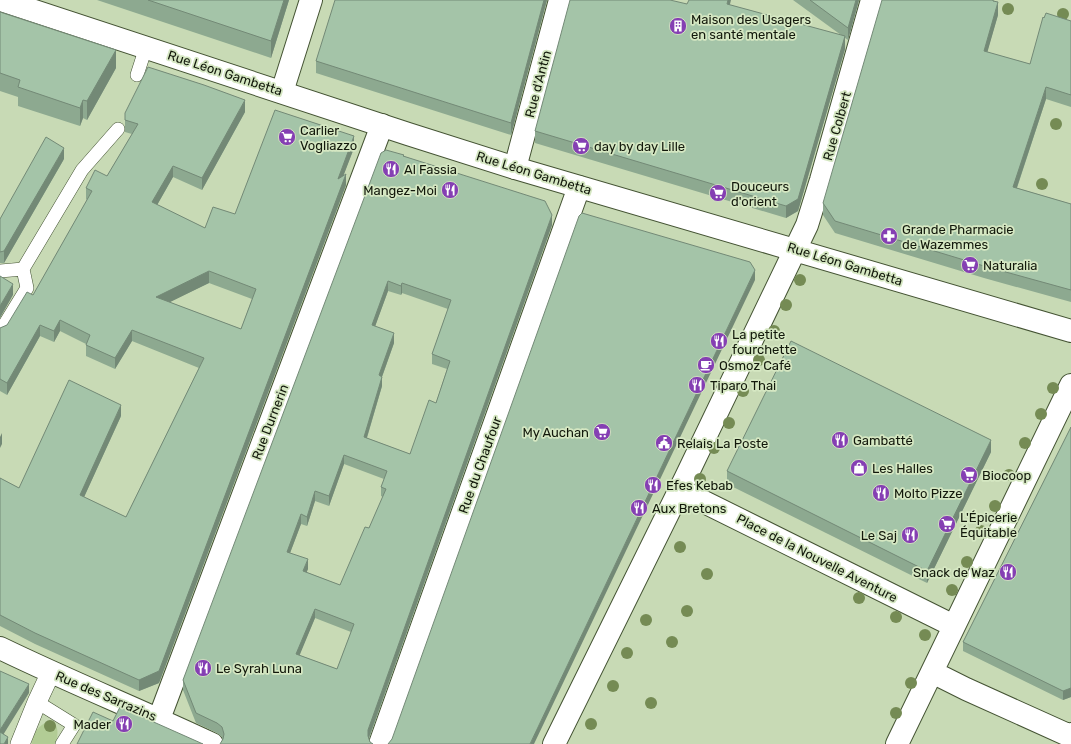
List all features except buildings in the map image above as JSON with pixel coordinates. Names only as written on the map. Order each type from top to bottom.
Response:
[{"type":"street","name":"Rue Léon Gambetta","points":[[1,0],[516,168],[1071,331]]},
{"type":"street","points":[[282,92],[311,0]]},
{"type":"street","name":"Rue d'Antin","points":[[516,168],[560,0]]},
{"type":"street","name":"Rue Colbert","points":[[796,249],[807,225],[821,180],[872,0]]},
{"type":"street","name":"Rue Durnerin","points":[[144,718],[382,125]]},
{"type":"street","name":"Rue du Chaufour","points":[[380,744],[580,187]]},
{"type":"street","points":[[554,744],[680,490],[796,249]]},
{"type":"street","points":[[897,744],[1071,385]]},
{"type":"street","name":"Place de la Nouvelle Aventure","points":[[680,490],[954,626]]},
{"type":"street","name":"Rue des Sarrazins","points":[[0,648],[144,718],[212,744]]},
{"type":"street","points":[[20,744],[51,672]]},
{"type":"street","points":[[932,672],[1068,735],[1071,734]]},
{"type":"lane","points":[[137,75],[146,47]]},
{"type":"lane","points":[[0,332],[27,288],[23,269],[82,170],[118,129]]},
{"type":"lane","points":[[0,271],[23,269]]},
{"type":"lane","points":[[37,702],[74,725],[62,744]]},
{"type":"green space","points":[[49,721],[54,722],[57,727],[55,744],[32,744],[33,736],[37,730]]},
{"type":"place","name":"Maison des Usagers en santé mentale","points":[[678,26]]},
{"type":"place","name":"Carlier Vogliazzo","points":[[287,137]]},
{"type":"place","name":"day by day Lille","points":[[581,146]]},
{"type":"place","name":"Al Fassia","points":[[391,169]]},
{"type":"place","name":"Mangez-Moi","points":[[450,190]]},
{"type":"place","name":"Douceurs d'orient","points":[[718,193]]},
{"type":"place","name":"Grande Pharmacie de Wazemmes","points":[[889,236]]},
{"type":"place","name":"Naturalia","points":[[970,265]]},
{"type":"place","name":"La petite fourchette","points":[[719,341]]},
{"type":"place","name":"Osmoz Café","points":[[706,365]]},
{"type":"place","name":"Tiparo Thai","points":[[697,385]]},
{"type":"place","name":"My Auchan","points":[[602,432]]},
{"type":"place","name":"Gambatté","points":[[840,440]]},
{"type":"place","name":"Relais La Poste","points":[[664,443]]},
{"type":"place","name":"Les Halles","points":[[859,468]]},
{"type":"place","name":"Biocoop","points":[[969,475]]},
{"type":"place","name":"Efes Kebab","points":[[653,485]]},
{"type":"place","name":"Molto Pizze","points":[[881,493]]},
{"type":"place","name":"Aux Bretons","points":[[639,508]]},
{"type":"place","name":"L'Épicerie Équitable","points":[[947,524]]},
{"type":"place","name":"Le Saj","points":[[910,535]]},
{"type":"place","name":"Snack de Waz","points":[[1008,572]]},
{"type":"place","name":"Le Syrah Luna","points":[[203,668]]},
{"type":"place","name":"Mader","points":[[124,724]]}]
